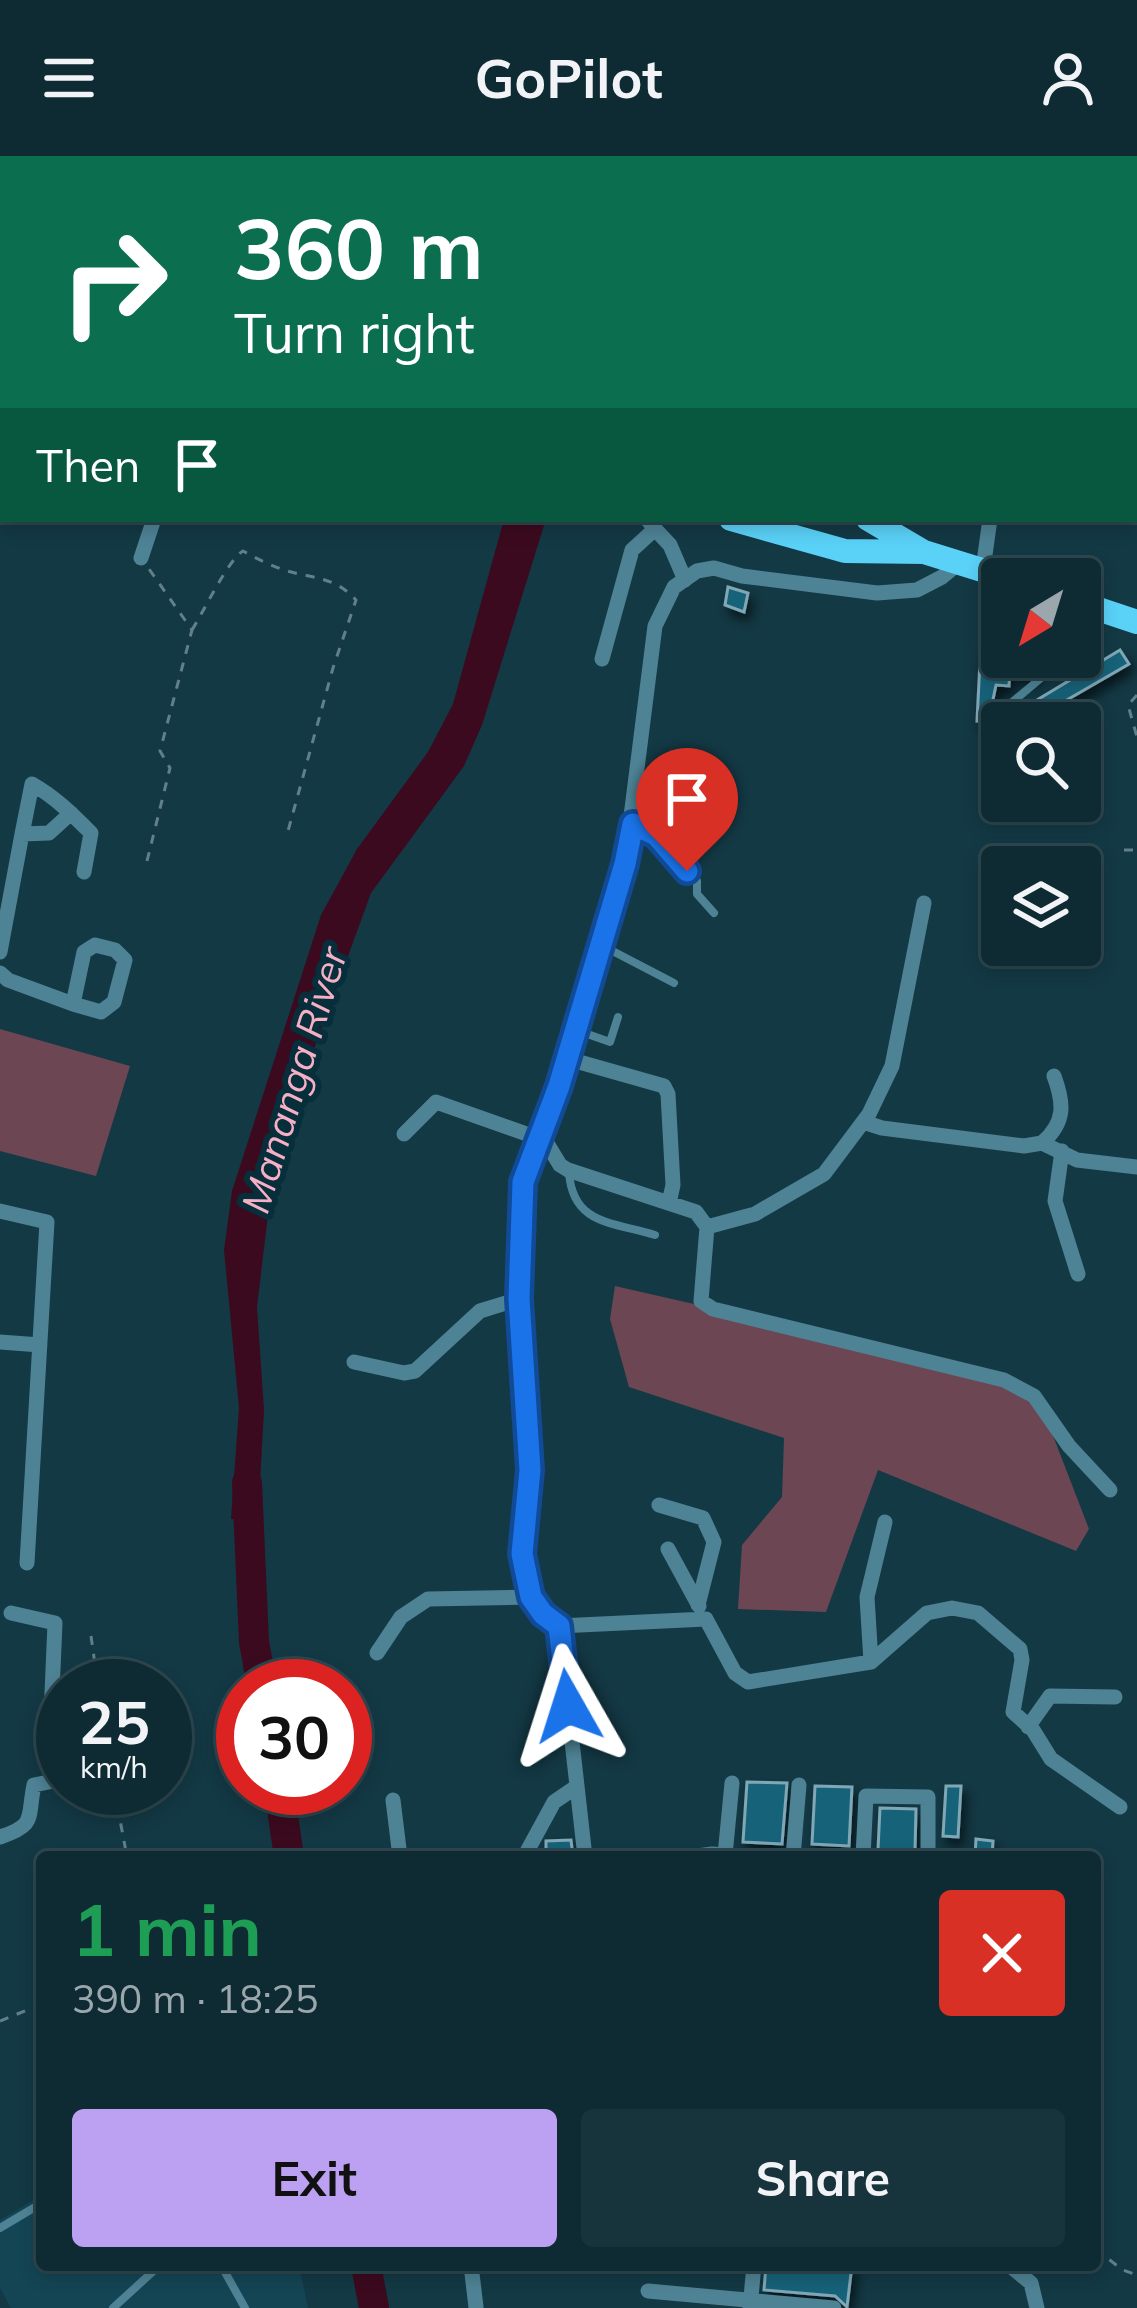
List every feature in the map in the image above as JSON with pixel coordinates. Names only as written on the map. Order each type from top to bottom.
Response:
[{"type":"main road","points":[[740,522],[845,551],[924,552]]},
{"type":"main road","points":[[873,522],[924,552],[981,569]]},
{"type":"main road","points":[[1101,610],[1137,622]]},
{"type":"street","points":[[141,558],[153,522]]},
{"type":"street","points":[[702,1612],[559,1626],[531,1597],[522,1554],[530,1470],[519,1299],[523,1182],[559,1086],[625,864],[655,626],[674,587],[698,571],[714,568],[742,576],[877,593],[917,590],[971,566],[989,522]]},
{"type":"street","points":[[602,659],[632,550],[651,524],[670,545],[685,580]]},
{"type":"street","points":[[0,952],[32,784],[91,833],[84,872]]},
{"type":"street","points":[[22,834],[50,833],[71,813]]},
{"type":"street","points":[[707,1227],[755,1214],[824,1174],[863,1122],[892,1066],[925,902]]},
{"type":"street","points":[[0,973],[8,980],[74,1004],[101,1012],[109,1009],[125,960],[122,954],[95,945],[86,948],[74,1004]]},
{"type":"street","points":[[565,1058],[664,1086],[673,1185],[669,1203]]},
{"type":"street","points":[[863,1122],[1024,1146],[1042,1143],[1062,1117],[1063,1102],[1054,1076]]},
{"type":"street","points":[[404,1133],[436,1102],[539,1135],[568,1170],[696,1212],[707,1227],[701,1300],[713,1310],[1004,1380],[1034,1396],[1069,1446],[1110,1490]]},
{"type":"street","points":[[1042,1143],[1077,1160],[1137,1167]]},
{"type":"street","points":[[1062,1151],[1055,1201],[1078,1274]]},
{"type":"street","points":[[0,1211],[47,1222],[27,1563]]},
{"type":"street","points":[[354,1362],[415,1371],[480,1311],[519,1299]]},
{"type":"street","points":[[0,1342],[40,1345]]},
{"type":"street","points":[[659,1505],[703,1517],[714,1542],[702,1612]]},
{"type":"street","points":[[871,1662],[867,1597],[885,1522]]},
{"type":"street","points":[[668,1549],[735,1673],[748,1682],[871,1662],[927,1613],[952,1608],[978,1613],[1020,1649],[1013,1712],[1051,1759],[1120,1807]]},
{"type":"street","points":[[377,1653],[401,1617],[428,1598],[531,1597]]},
{"type":"street","points":[[11,1613],[55,1623],[53,1659]]},
{"type":"street","points":[[559,1626],[584,1851]]},
{"type":"street","points":[[1028,1727],[1050,1696],[1115,1697]]},
{"type":"street","points":[[725,1851],[732,1783]]},
{"type":"street","points":[[0,1837],[29,1823],[36,1785]]},
{"type":"street","points":[[794,1851],[799,1785]]},
{"type":"street","points":[[527,1851],[554,1802],[576,1787]]},
{"type":"street","points":[[863,1851],[866,1796],[928,1797],[928,1851]]},
{"type":"street","points":[[392,1800],[399,1851]]},
{"type":"street","points":[[472,2271],[476,2307]]},
{"type":"street","points":[[750,2304],[753,2271]]},
{"type":"street","points":[[1016,2271],[1030,2283],[1036,2308]]},
{"type":"street","points":[[648,2291],[689,2301],[834,2308]]},
{"type":"lane","points":[[1014,702],[1045,678]]},
{"type":"lane","points":[[633,824],[664,843],[697,881],[697,894],[714,913]]},
{"type":"lane","points":[[600,945],[674,983]]},
{"type":"lane","points":[[574,1030],[610,1042],[618,1017]]},
{"type":"lane","points":[[568,1170],[570,1196],[580,1210],[655,1235]]},
{"type":"lane","points":[[0,2228],[36,2207]]},
{"type":"lane","points":[[112,2308],[153,2271]]},
{"type":"lane","points":[[224,2271],[245,2308]]},
{"type":"path","points":[[147,860],[170,767],[160,751],[192,630],[230,562],[243,551],[288,571],[326,578],[342,585],[356,600],[288,831]]},
{"type":"path","points":[[141,558],[192,630]]},
{"type":"path","points":[[1137,695],[1128,705],[1137,737]]},
{"type":"path","points":[[1124,850],[1137,850]]},
{"type":"path","points":[[91,1636],[94,1659]]},
{"type":"path","points":[[119,1815],[126,1851]]},
{"type":"path","points":[[0,2021],[36,2006]]},
{"type":"path","points":[[1101,2254],[1137,2276]]},
{"type":"shaded area","points":[[0,1029],[130,1066],[96,1176],[0,1151]]},
{"type":"shaded area","points":[[615,1286],[992,1372],[1035,1389],[1089,1529],[1076,1551],[878,1470],[826,1612],[738,1609],[742,1545],[782,1497],[784,1438],[629,1387],[610,1319]]},
{"type":"shaded area","points":[[36,2199],[36,2271],[300,2271],[308,2308],[11,2308],[0,2288],[0,2220]]},
{"type":"water","points":[[503,522],[545,522],[482,725],[464,766],[371,893],[275,1156],[257,1307],[264,1410],[258,1520],[231,1519],[239,1408],[224,1250],[232,1191],[321,915],[357,849],[428,752],[453,704]]},
{"type":"building","points":[[728,587],[748,593],[744,612],[725,605]]},
{"type":"building","points":[[981,642],[981,678],[1009,678],[1009,686],[996,685],[992,702],[981,702],[981,721],[977,721]]},
{"type":"building","points":[[1120,650],[1129,664],[1063,702],[1034,702],[1073,678],[1101,678],[1101,661]]},
{"type":"building","points":[[747,1782],[787,1783],[782,1844],[743,1842]]},
{"type":"building","points":[[815,1786],[852,1787],[849,1846],[812,1844]]},
{"type":"building","points":[[946,1786],[961,1786],[958,1837],[943,1836]]},
{"type":"building","points":[[880,1808],[916,1809],[915,1850],[878,1850]]},
{"type":"building","points":[[976,1839],[993,1841],[992,1851],[975,1851]]},
{"type":"building","points":[[571,1840],[572,1851],[546,1851],[546,1841]]},
{"type":"building","points":[[766,2271],[851,2271],[847,2307],[835,2296],[764,2290]]},
{"type":"waterway","name":"Mananga River","points":[[247,1483],[257,1659]]},
{"type":"waterway","name":"Mananga River","points":[[283,1815],[288,1851]]},
{"type":"waterway","name":"Mananga River","points":[[367,2271],[374,2308]]},
{"type":"route","points":[[568,1706],[559,1626],[531,1597],[522,1554],[530,1470],[519,1299],[523,1182],[559,1086],[633,824],[656,835],[687,871]]}]
